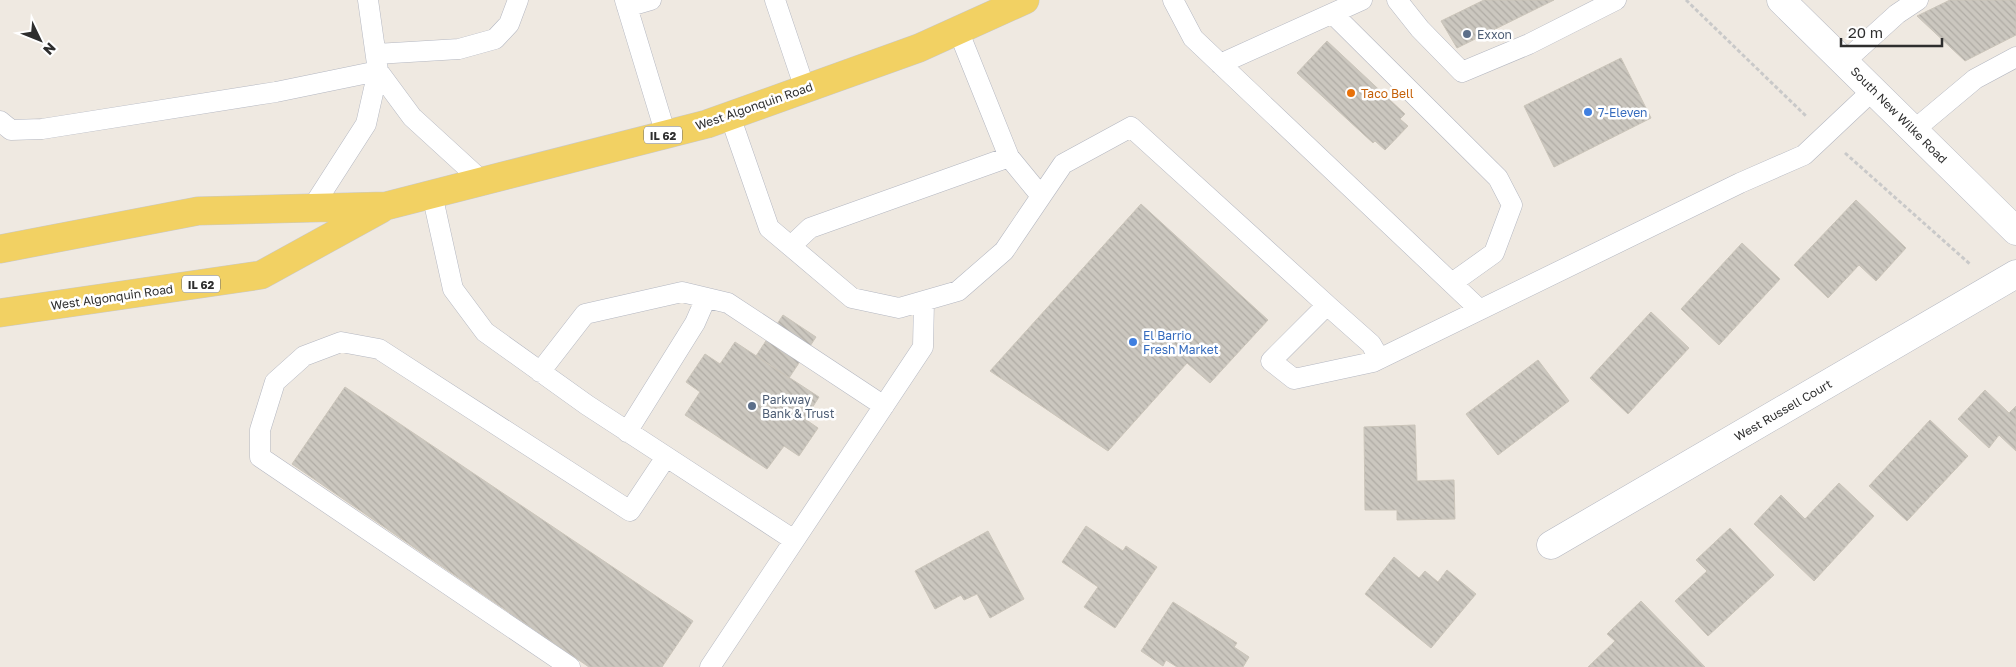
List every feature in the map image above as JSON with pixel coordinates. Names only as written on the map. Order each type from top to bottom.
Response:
[{"type":"main road","name":"West Algonquin Road","points":[[0,248],[198,211],[386,206],[666,135],[730,116],[919,48],[1025,0]]},
{"type":"main road","name":"West Algonquin Road","points":[[0,313],[261,275],[386,206]]},
{"type":"street","name":"South New Wilke Road","points":[[1781,0],[2016,231]]},
{"type":"street","name":"West Russell Court","points":[[1551,545],[2006,281]]},
{"type":"lane","points":[[312,208],[366,124],[377,63],[368,0]]},
{"type":"lane","points":[[0,121],[11,130],[42,129],[276,92],[377,63],[459,49],[495,39],[509,24],[518,0]]},
{"type":"lane","points":[[651,0],[626,3],[666,135]]},
{"type":"lane","points":[[775,0],[805,89]]},
{"type":"lane","points":[[1173,0],[1193,38],[1479,309]]},
{"type":"lane","points":[[1220,64],[1362,0]]},
{"type":"lane","points":[[1397,0],[1420,29],[1462,72],[1529,44],[1616,0]]},
{"type":"lane","points":[[1844,62],[1897,14],[1918,0]]},
{"type":"lane","points":[[1333,14],[1498,178],[1512,205],[1494,253],[1452,283]]},
{"type":"lane","points":[[958,30],[1009,157],[1041,196]]},
{"type":"lane","points":[[1914,130],[1975,79],[2016,57]]},
{"type":"lane","points":[[377,63],[412,117],[482,181]]},
{"type":"lane","points":[[1327,305],[1271,361],[1294,379],[1373,362],[1740,183],[1804,154],[1873,90]]},
{"type":"lane","points":[[730,116],[769,228],[852,298],[899,308],[958,291],[1004,251],[1063,164],[1131,127],[1371,344],[1380,358]]},
{"type":"lane","points":[[791,246],[810,228],[1009,157]]},
{"type":"lane","points":[[432,194],[454,289],[485,332],[627,432],[794,540]]},
{"type":"lane","points":[[540,372],[586,314],[682,292],[728,304],[884,406]]},
{"type":"lane","points":[[627,432],[695,323],[706,298]]},
{"type":"lane","points":[[710,667],[923,347],[924,301]]},
{"type":"lane","points":[[570,667],[260,457],[260,430],[275,382],[304,356],[341,342],[379,349],[630,511],[666,457]]},
{"type":"path","points":[[1686,0],[1825,135],[2006,281]]},
{"type":"building","name":"Exxon","points":[[1484,0],[1554,0],[1457,48],[1441,21]]},
{"type":"building","points":[[1950,0],[2016,0],[2016,35],[1965,61],[1917,16]]},
{"type":"building","name":"Taco Bell","points":[[1327,41],[1405,114],[1400,119],[1408,126],[1385,150],[1375,141],[1373,143],[1297,73]]},
{"type":"building","name":"7-Eleven","points":[[1621,58],[1651,118],[1554,167],[1524,106]]},
{"type":"building","points":[[1856,200],[1906,248],[1876,281],[1859,265],[1828,298],[1794,265]]},
{"type":"building","name":"El Barrio Fresh Market","points":[[1141,204],[1268,320],[1210,383],[1187,363],[1108,451],[990,371]]},
{"type":"building","points":[[1742,243],[1780,279],[1719,345],[1681,309]]},
{"type":"building","points":[[1651,312],[1689,348],[1628,414],[1590,378]]},
{"type":"building","points":[[783,315],[816,337],[789,378],[756,356]]},
{"type":"building","name":"Parkway Bank & Trust","points":[[735,342],[819,397],[805,419],[818,428],[799,456],[784,446],[767,469],[685,415],[700,392],[686,382],[705,354],[720,364]]},
{"type":"building","points":[[1538,360],[1569,401],[1498,455],[1466,414]]},
{"type":"building","points":[[345,387],[693,621],[662,667],[589,667],[292,464]]},
{"type":"building","points":[[1985,390],[2009,413],[2016,406],[2016,451],[1999,435],[1989,448],[1958,419]]},
{"type":"building","points":[[1930,420],[1968,456],[1907,521],[1869,486]]},
{"type":"building","points":[[1415,425],[1417,481],[1454,480],[1455,519],[1397,520],[1397,510],[1365,510],[1364,427]]},
{"type":"building","points":[[1839,483],[1874,516],[1814,581],[1754,524],[1781,495],[1805,519]]},
{"type":"building","points":[[1086,526],[1123,551],[1126,546],[1157,567],[1115,628],[1084,607],[1098,587],[1062,562]]},
{"type":"building","points":[[1730,528],[1774,575],[1708,636],[1675,601],[1707,571],[1696,560]]},
{"type":"building","points":[[988,531],[1024,599],[990,618],[977,594],[964,600],[961,595],[935,609],[915,571]]},
{"type":"building","points":[[1394,557],[1419,578],[1425,571],[1438,582],[1447,570],[1476,594],[1431,648],[1365,594]]},
{"type":"building","points":[[1641,601],[1705,667],[1588,667],[1615,641],[1607,634]]},
{"type":"building","points":[[1173,602],[1237,643],[1234,647],[1249,657],[1243,667],[1177,667],[1166,660],[1163,666],[1141,651]]},
{"type":"place","name":"Exxon","points":[[1467,34]]},
{"type":"place","name":"Taco Bell","points":[[1351,93]]},
{"type":"place","name":"7-Eleven","points":[[1588,112]]},
{"type":"place","name":"El Barrio Fresh Market","points":[[1133,342]]},
{"type":"place","name":"Parkway Bank & Trust","points":[[752,406]]}]
